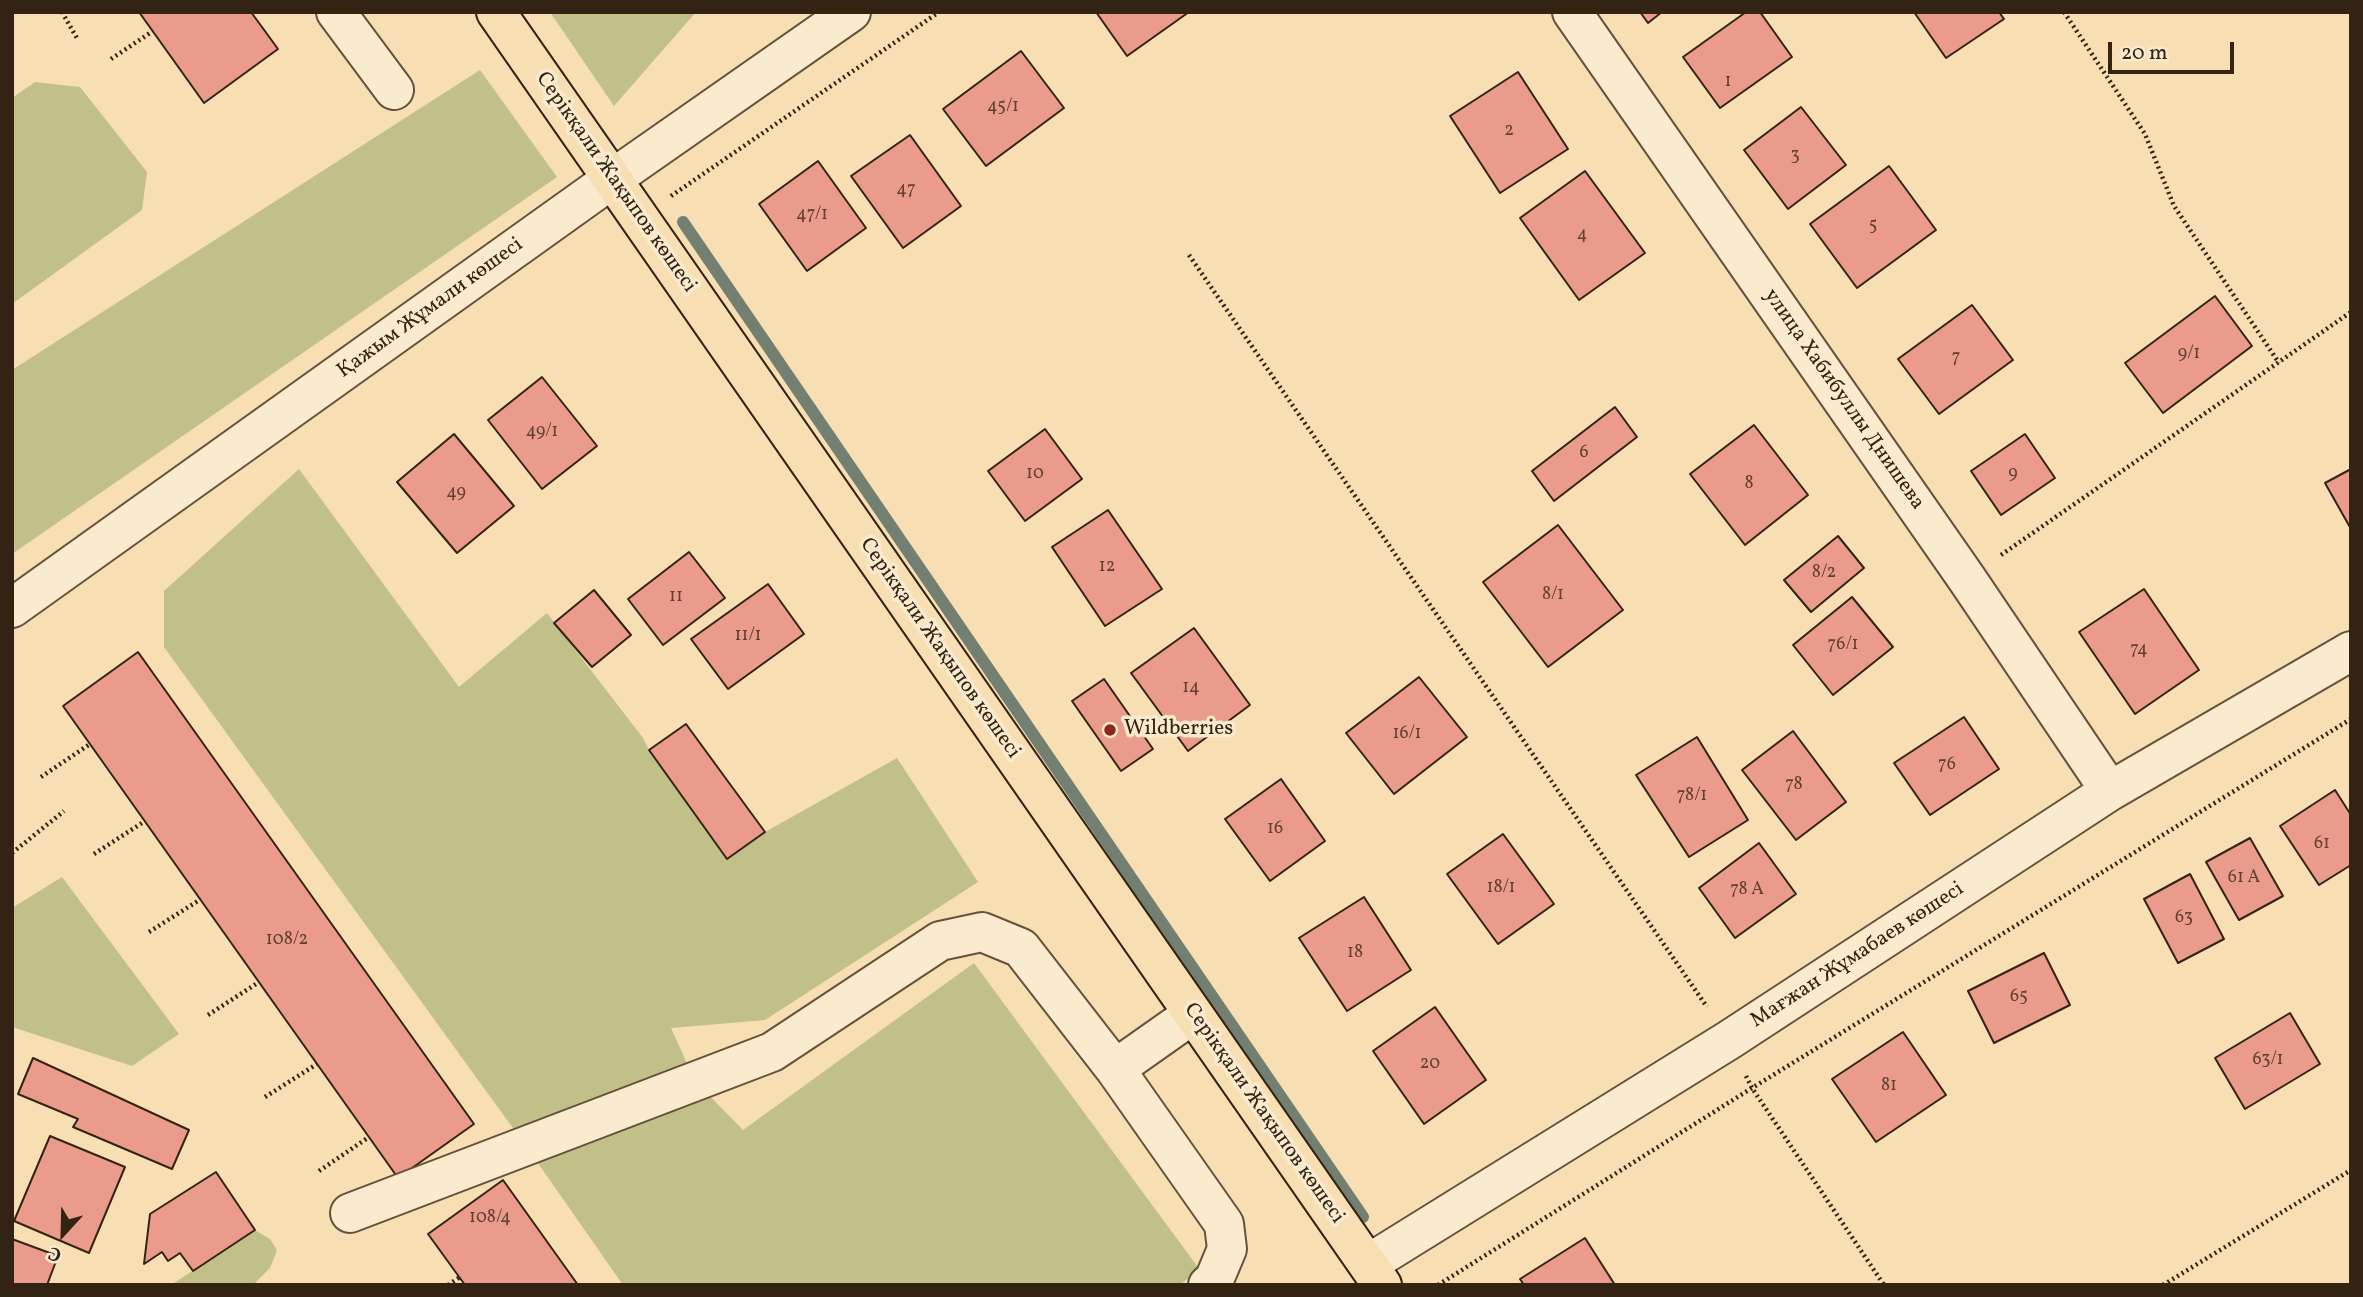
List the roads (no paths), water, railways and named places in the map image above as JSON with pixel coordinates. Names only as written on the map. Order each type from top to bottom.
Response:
[{"type":"main road","name":"Серікқали Жақыпов көшесі","points":[[496,12],[1375,1274]]},
{"type":"street","points":[[336,12],[394,90]]},
{"type":"street","name":"Қажым Жұмали көшесі","points":[[12,608],[612,179],[851,12]]},
{"type":"street","name":"улица Хабибуллы Днишева","points":[[1572,12],[1967,579],[2110,791]]},
{"type":"street","name":"Мағжан Жұмабаев көшесі","points":[[1375,1274],[2110,791],[2351,651]]},
{"type":"street","points":[[350,1213],[772,1052],[940,941],[982,932],[1021,948],[1115,1069],[1224,1224],[1227,1249],[1208,1285]]},
{"type":"street","points":[[1115,1069],[1193,1014]]},
{"type":"waterway","points":[[683,222],[1363,1217]]},
{"type":"place","name":"Wildberries","points":[[1110,730]]}]
